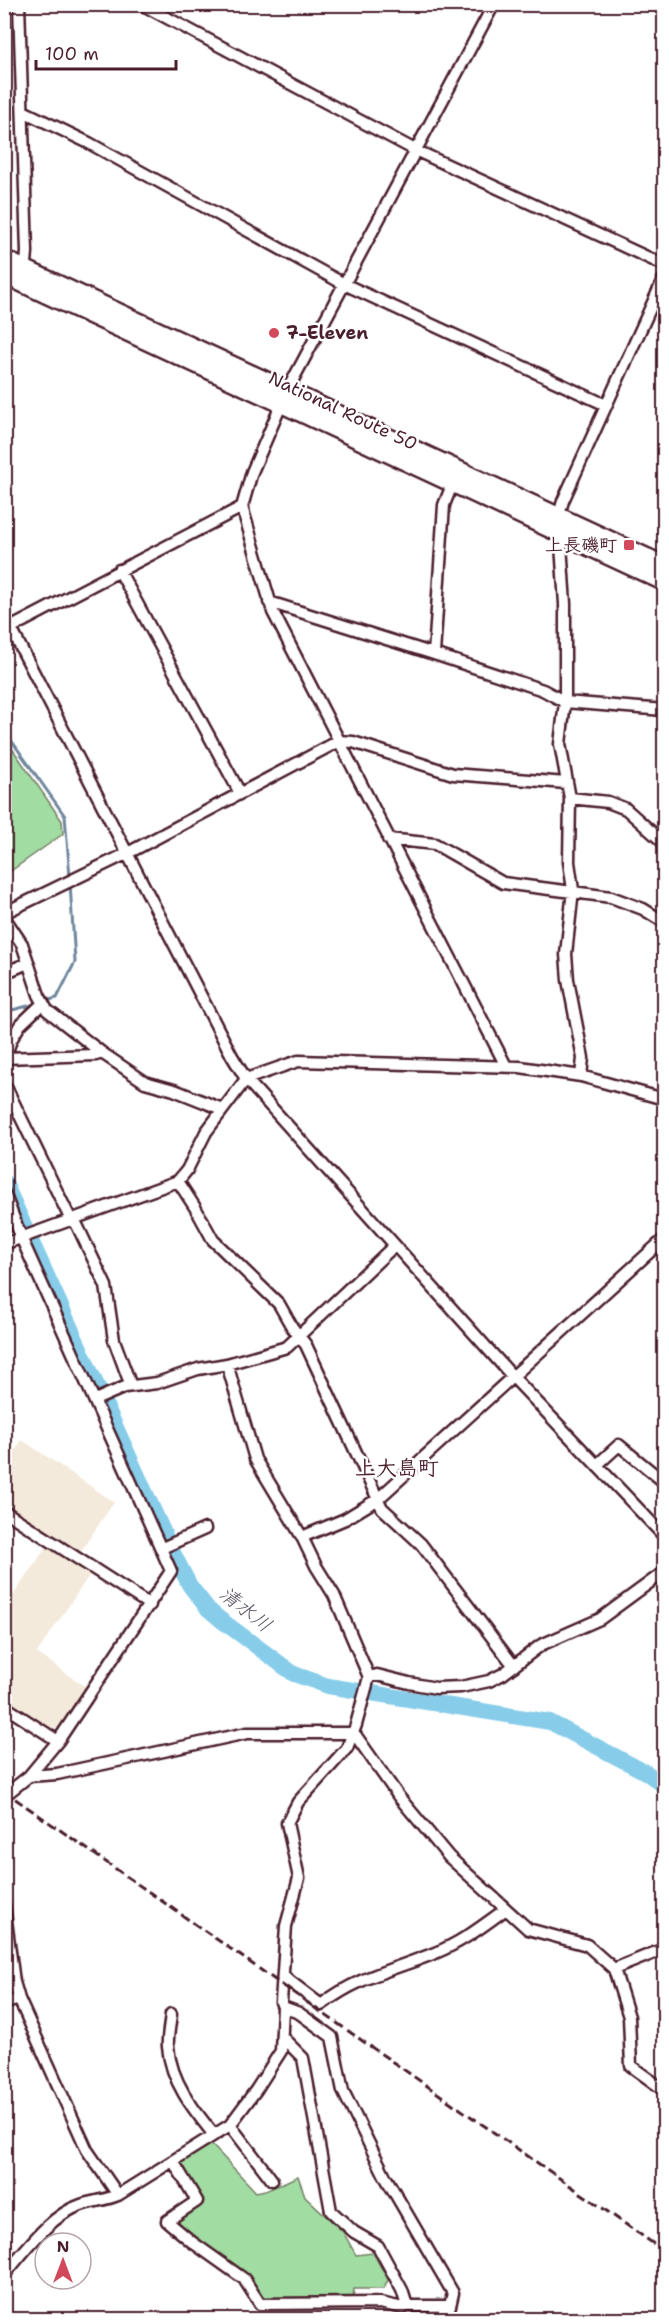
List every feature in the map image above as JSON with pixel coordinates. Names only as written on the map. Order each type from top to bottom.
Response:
[{"type":"highway","name":"National Route 50","points":[[4,258],[25,276],[284,396],[559,515],[664,565]]},
{"type":"highway","name":"National Route 50","points":[[4,275],[25,276]]},
{"type":"highway","name":"National Route 50","points":[[284,396],[452,485],[664,582]]},
{"type":"street","points":[[19,4],[25,276]]},
{"type":"street","points":[[141,4],[415,150],[664,265]]},
{"type":"street","points":[[494,4],[284,396],[252,472],[242,507],[269,602],[388,839],[506,1066]]},
{"type":"street","points":[[23,111],[89,143],[344,284],[606,405]]},
{"type":"street","points":[[581,1076],[583,1058],[568,980],[566,954],[573,890],[569,862],[570,798],[560,744],[565,702],[565,604],[558,533],[559,515],[563,501],[664,278]]},
{"type":"street","points":[[434,654],[444,505],[452,485]]},
{"type":"street","points":[[10,628],[242,507]]},
{"type":"street","points":[[119,570],[240,793]]},
{"type":"street","points":[[269,602],[543,690],[565,702],[664,710]]},
{"type":"street","points":[[4,615],[126,854],[246,1079],[513,1377],[664,1536]]},
{"type":"street","points":[[222,1109],[174,1090],[145,1082],[60,1021],[42,1004],[22,944],[8,931],[4,915],[126,854],[339,741],[353,742],[453,774],[566,783]]},
{"type":"street","points":[[570,798],[608,802],[626,809],[664,843]]},
{"type":"street","points":[[388,839],[435,844],[503,883],[573,890],[611,897],[643,909],[664,922]]},
{"type":"street","points":[[4,973],[28,963]]},
{"type":"street","points":[[42,1004],[20,1025],[11,1040],[5,1059],[102,1053]]},
{"type":"street","points":[[4,1244],[178,1181],[187,1170],[203,1137],[246,1079],[298,1061],[506,1066],[581,1076],[664,1099]]},
{"type":"street","points":[[4,1083],[106,1286],[114,1340],[131,1386]]},
{"type":"street","points":[[178,1181],[213,1240],[279,1304],[292,1328],[300,1336],[388,1516],[405,1528],[421,1544],[514,1666]]},
{"type":"street","points":[[4,1193],[167,1546],[171,1571],[58,1741],[29,1776],[4,1796]]},
{"type":"street","points":[[302,1537],[345,1519],[378,1499],[664,1239]]},
{"type":"street","points":[[99,1398],[131,1386],[157,1383],[198,1369],[227,1365],[287,1347],[394,1246]]},
{"type":"street","points":[[4,2275],[52,2222],[80,2205],[118,2195],[230,2125],[281,2051],[283,2007],[281,2002],[286,1926],[299,1878],[287,1823],[298,1802],[347,1748],[354,1732],[369,1677],[339,1604],[255,1459],[227,1365]]},
{"type":"street","points":[[597,1465],[619,1445],[664,1482]]},
{"type":"street","points":[[4,1511],[150,1605]]},
{"type":"street","points":[[167,1546],[205,1528]]},
{"type":"street","points":[[369,1677],[377,1674],[424,1687],[454,1688],[489,1681],[514,1666],[541,1645],[600,1619],[664,1572]]},
{"type":"street","points":[[4,1706],[58,1741]]},
{"type":"street","points":[[29,1776],[57,1774],[247,1733],[354,1732]]},
{"type":"street","points":[[354,1732],[399,1797],[449,1857],[506,1909],[528,1929],[587,1945],[614,1969],[629,2017],[631,2066],[664,2090]]},
{"type":"street","points":[[4,1905],[14,1982],[19,1999],[87,2150],[118,2195]]},
{"type":"street","points":[[283,1976],[321,2005],[342,1990],[375,1974],[437,1953],[475,1932],[506,1909]]},
{"type":"street","points":[[614,1969],[664,1949]]},
{"type":"street","points":[[4,2004],[19,1999]]},
{"type":"street","points":[[173,2161],[197,2201],[167,2221],[244,2279],[260,2304],[380,2303],[403,2308],[407,2306],[450,2306],[453,2294],[373,2153],[342,2091],[332,2037],[299,2013],[283,2007]]},
{"type":"street","points":[[171,2014],[168,2047],[175,2075],[187,2101],[214,2134]]},
{"type":"street","points":[[282,2037],[303,2058],[331,2211],[354,2232],[378,2246],[402,2290],[407,2306]]},
{"type":"street","points":[[230,2125],[272,2180]]},
{"type":"shaded area","points":[[22,1440],[114,1502],[79,1554],[5,1504],[5,1466]]},
{"type":"shaded area","points":[[47,1546],[90,1574],[37,1653],[87,1688],[60,1728],[50,1729],[5,1699],[4,1594],[12,1597]]},
{"type":"green space","points":[[5,738],[62,821],[63,834],[5,875]]},
{"type":"green space","points":[[210,2143],[256,2192],[270,2189],[298,2176],[305,2196],[343,2232],[356,2255],[373,2253],[388,2280],[384,2289],[354,2289],[353,2298],[262,2300],[246,2273],[198,2242],[176,2223],[178,2218],[203,2202],[180,2166],[180,2160]]},
{"type":"waterway","points":[[4,730],[65,816],[70,877]]},
{"type":"waterway","points":[[45,1001],[57,998],[75,962],[70,883]]},
{"type":"waterway","points":[[4,1012],[36,1004]]},
{"type":"waterway","name":"清水川","points":[[4,1181],[172,1551],[190,1586],[208,1609],[294,1674],[328,1686],[550,1722],[647,1773],[664,1786]]},
{"type":"railway","points":[[4,1791],[664,2251]]},
{"type":"place","name":"7-Eleven","points":[[274,333]]},
{"type":"place","name":"上長磯町","points":[[629,545]]},
{"type":"district","name":"上大島町","points":[[397,1468]]}]
